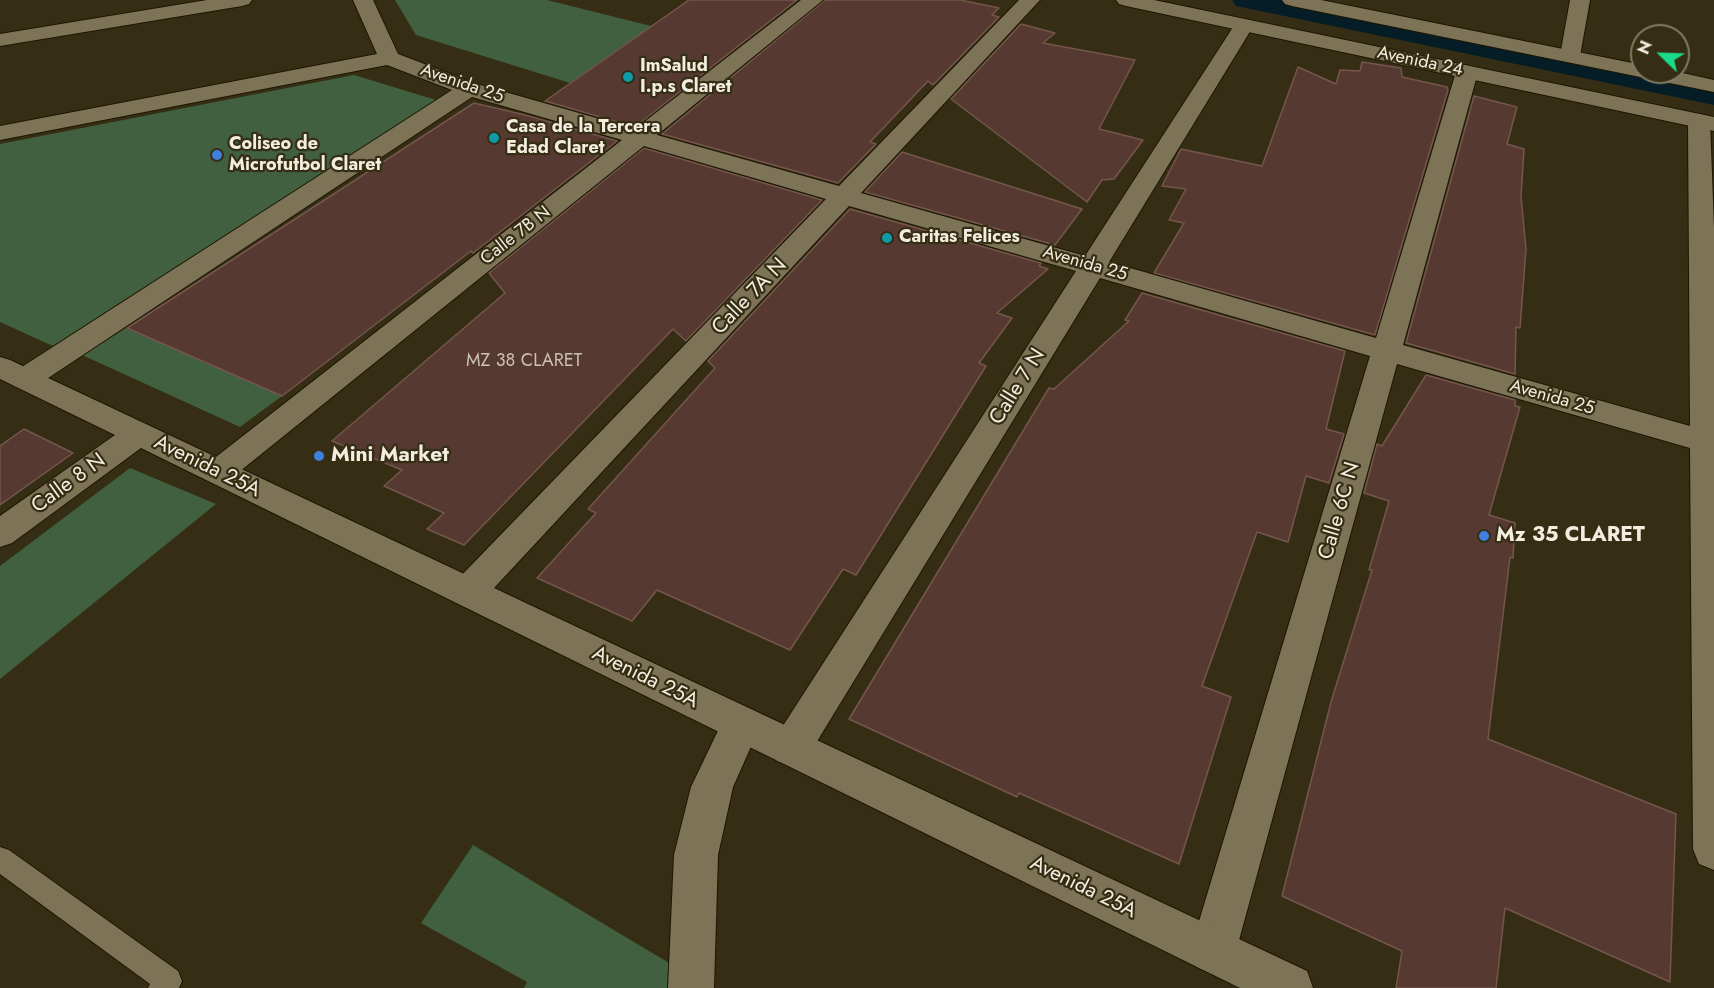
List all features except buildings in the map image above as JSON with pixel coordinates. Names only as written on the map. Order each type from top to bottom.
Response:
[{"type":"street","points":[[0,40],[242,0]]},
{"type":"street","points":[[0,133],[388,58],[363,0]]},
{"type":"street","name":"Calle 7B N","points":[[218,472],[813,0]]},
{"type":"street","name":"Calle 7A N","points":[[468,592],[1030,0]]},
{"type":"street","name":"Avenida 24","points":[[1126,0],[1706,123]]},
{"type":"street","name":"Avenida 24","points":[[1292,0],[1332,4],[1630,68]]},
{"type":"street","points":[[1570,56],[1580,0]]},
{"type":"street","name":"Calle 7 N","points":[[791,748],[1244,25]]},
{"type":"street","name":"Avenida 25","points":[[388,58],[469,88],[1710,443]]},
{"type":"street","name":"Calle 6C N","points":[[1213,951],[1467,72]]},
{"type":"street","points":[[1690,81],[1714,86]]},
{"type":"street","points":[[12,373],[469,88]]},
{"type":"street","points":[[1706,123],[1714,849]]},
{"type":"street","name":"Avenida 25A","points":[[12,373],[1290,988]]},
{"type":"street","name":"Calle 8 N","points":[[0,534],[139,434]]},
{"type":"street","points":[[691,988],[696,855],[712,787],[741,724]]},
{"type":"lane","points":[[0,859],[168,981],[162,988]]},
{"type":"green space","points":[[395,0],[547,0],[719,43],[685,71],[614,52],[570,83],[416,35]]},
{"type":"green space","points":[[354,75],[436,100],[53,346],[0,322],[0,144]]},
{"type":"green space","points":[[126,328],[282,396],[240,427],[82,355]]},
{"type":"green space","points":[[130,468],[216,504],[0,679],[0,566]]},
{"type":"green space","points":[[473,845],[711,988],[524,988],[527,982],[421,923]]},
{"type":"waterway","points":[[1246,0],[1714,96]]},
{"type":"place","name":"ImSalud I.p.s Claret","points":[[628,77]]},
{"type":"place","name":"Casa de la Tercera Edad Claret","points":[[494,138]]},
{"type":"place","name":"Coliseo de Microfutbol Claret","points":[[217,155]]},
{"type":"place","name":"Caritas Felices","points":[[887,238]]},
{"type":"place","name":"Mini Market","points":[[319,456]]},
{"type":"place","name":"Mz 35 CLARET","points":[[1484,536]]}]
